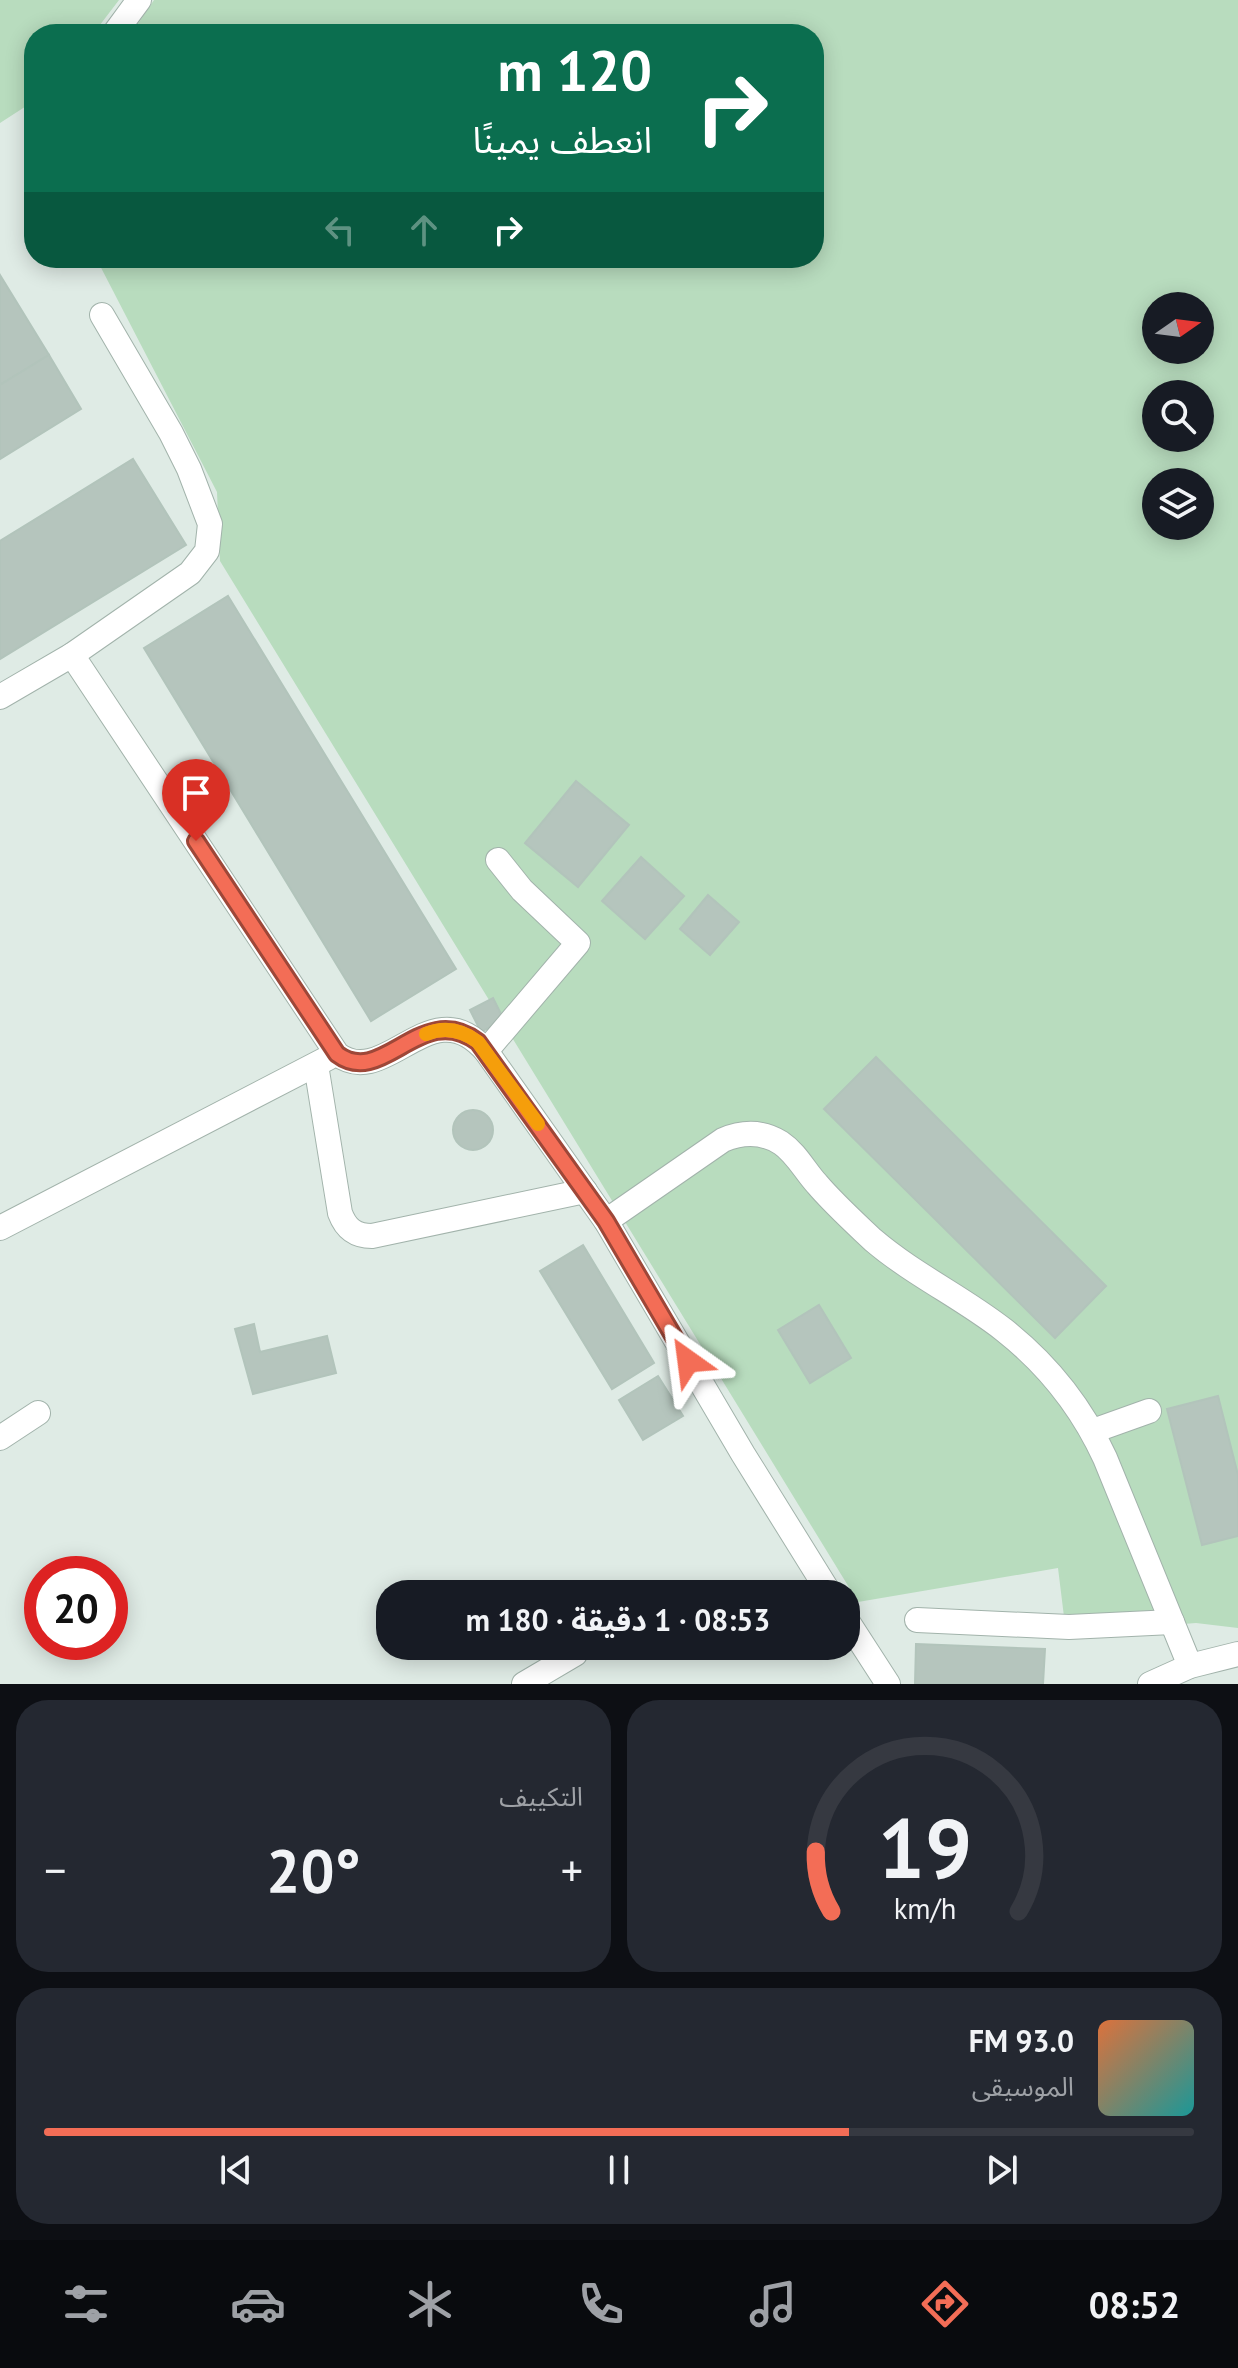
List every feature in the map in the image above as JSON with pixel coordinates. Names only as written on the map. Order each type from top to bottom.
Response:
[{"type":"lane","points":[[121,24],[139,0]]},
{"type":"lane","points":[[0,697],[72,655],[190,573],[207,551],[210,538],[206,510],[189,469],[102,315]]},
{"type":"lane","points":[[72,655],[326,1059],[340,1213],[344,1224],[361,1236],[372,1236],[585,1191]]},
{"type":"lane","points":[[486,1051],[578,943],[531,899],[498,860]]},
{"type":"lane","points":[[0,1228],[326,1059],[360,1064],[431,1032],[443,1029],[468,1034],[486,1051],[606,1221],[821,1580]]},
{"type":"lane","points":[[606,1221],[723,1140],[752,1133],[767,1136],[791,1152],[826,1194],[875,1241],[906,1266],[1004,1330],[1053,1377],[1093,1431],[1190,1666]]},
{"type":"lane","points":[[1093,1431],[1149,1411]]},
{"type":"lane","points":[[0,1438],[38,1413]]},
{"type":"lane","points":[[917,1620],[1069,1627],[1172,1622]]},
{"type":"lane","points":[[860,1641],[888,1684]]},
{"type":"lane","points":[[1150,1684],[1190,1666],[1238,1654]]},
{"type":"lane","points":[[524,1684],[565,1660]]},
{"type":"green space","points":[[0,0],[119,0],[101,24],[24,24],[24,107],[0,123]]},
{"type":"green space","points":[[154,0],[1238,0],[1238,1628],[1196,1623],[1066,1633],[1058,1568],[860,1602],[860,1580],[845,1580],[220,561],[217,492],[101,268],[824,268],[824,24],[138,24]]},
{"type":"building","points":[[0,275],[49,355],[0,385]]},
{"type":"building","points":[[49,355],[81,409],[0,459],[0,385]]},
{"type":"building","points":[[133,459],[186,545],[0,659],[0,541]]},
{"type":"building","points":[[228,596],[456,969],[371,1021],[144,648]]},
{"type":"building","points":[[576,781],[629,825],[578,887],[525,843]]},
{"type":"building","points":[[641,857],[684,896],[645,939],[602,901]]},
{"type":"building","points":[[708,895],[739,922],[710,955],[680,929]]},
{"type":"building","points":[[493,998],[504,1020],[481,1032],[470,1010]]},
{"type":"building","points":[[876,1057],[1106,1286],[1055,1338],[824,1109]]},
{"type":"building","points":[[473,1110],[487,1116],[493,1130],[487,1144],[473,1150],[459,1144],[453,1130],[459,1116]]},
{"type":"building","points":[[583,1245],[654,1363],[612,1389],[540,1271]]},
{"type":"building","points":[[819,1305],[851,1358],[810,1383],[778,1330]]},
{"type":"building","points":[[254,1324],[260,1352],[327,1336],[336,1373],[253,1394],[235,1329]]},
{"type":"building","points":[[658,1376],[683,1416],[643,1440],[619,1400]]},
{"type":"building","points":[[1218,1396],[1238,1475],[1238,1536],[1202,1545],[1167,1409]]},
{"type":"building","points":[[916,1644],[1045,1649],[1043,1684],[915,1684]]},
{"type":"slow traffic","points":[[426,1034],[443,1029],[456,1030],[478,1042],[538,1124]]},
{"type":"route","points":[[196,841],[337,1054],[347,1062],[360,1064],[373,1060],[443,1029],[468,1034],[478,1042],[606,1221],[688,1361]]}]
